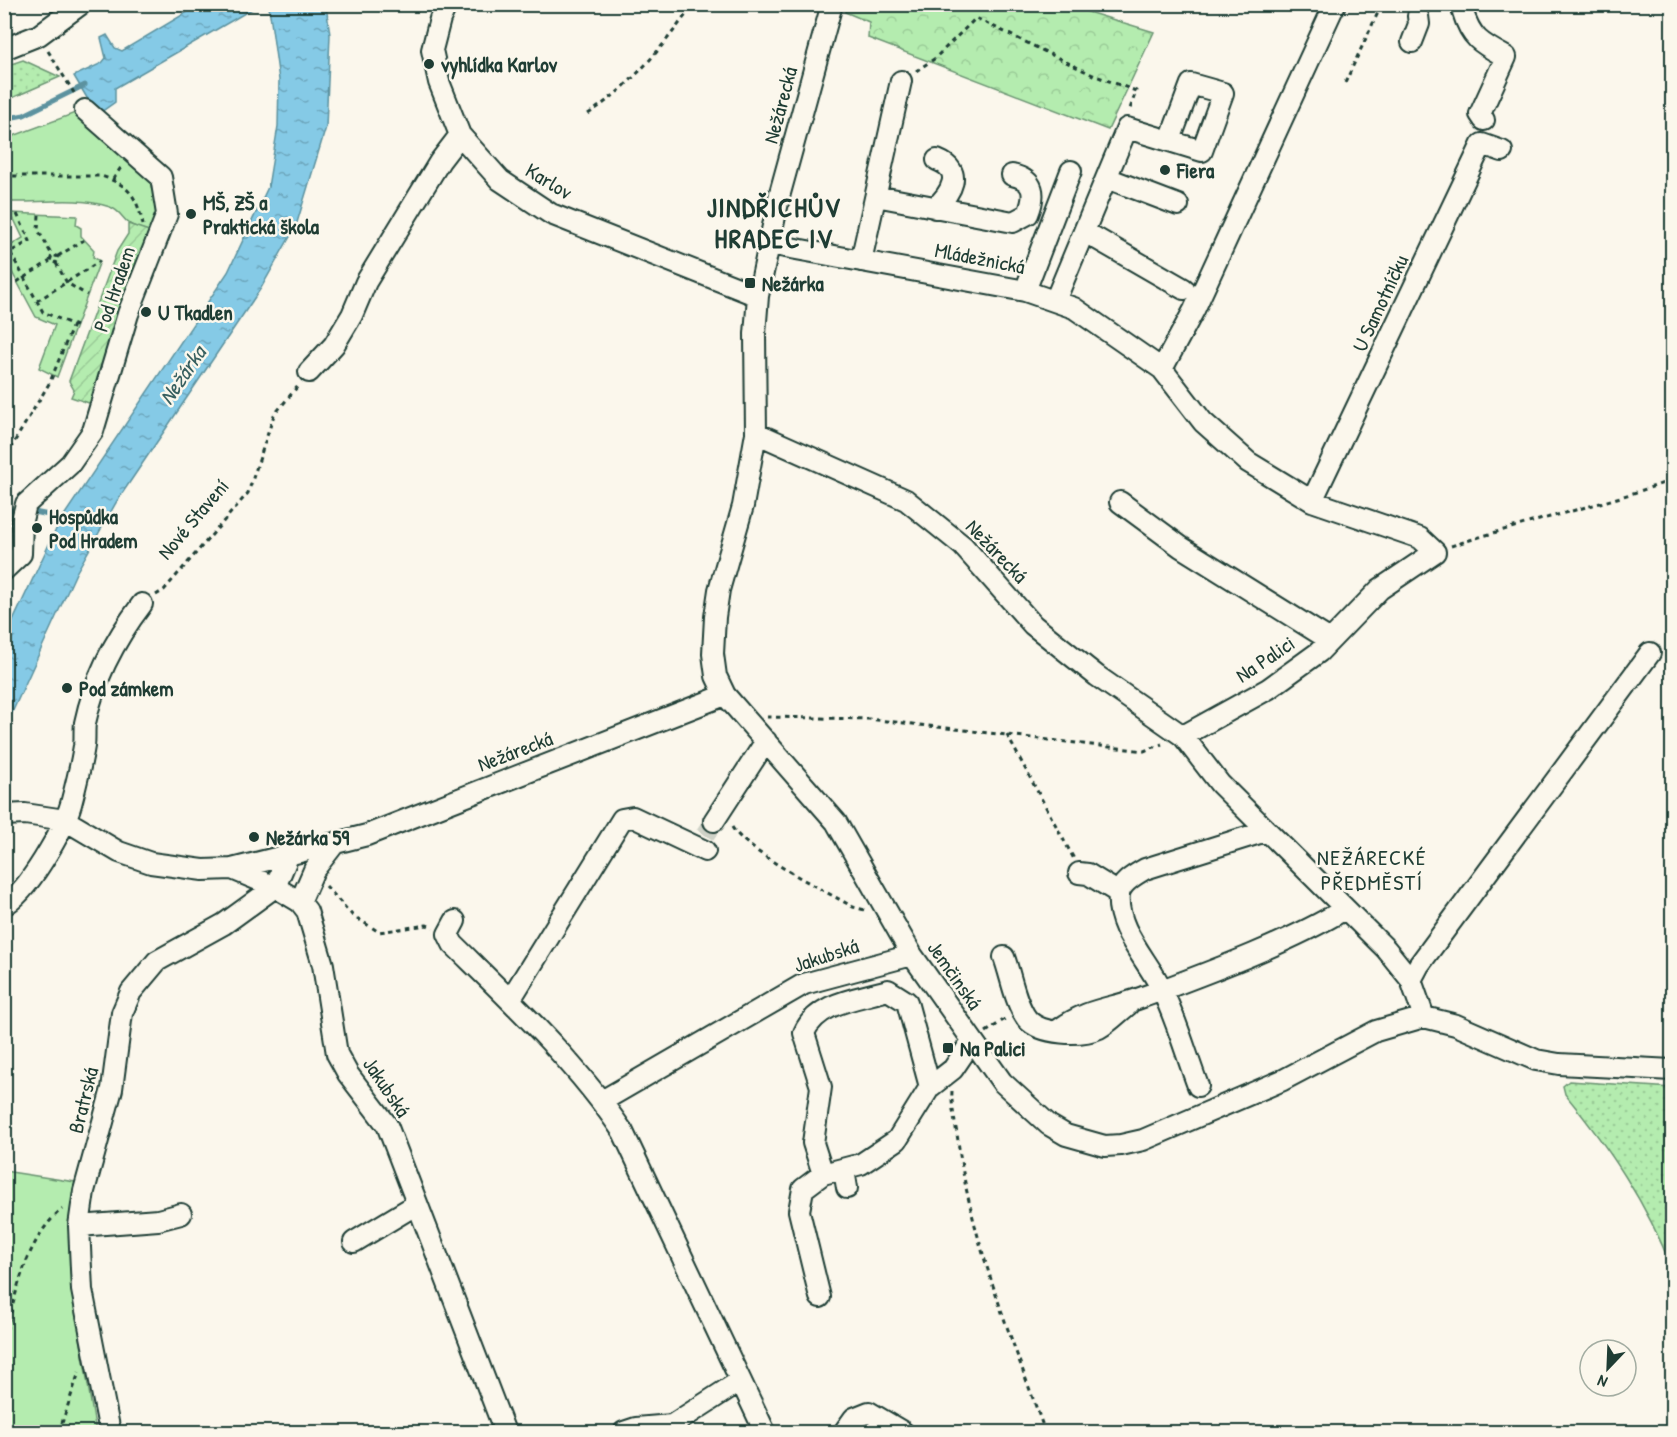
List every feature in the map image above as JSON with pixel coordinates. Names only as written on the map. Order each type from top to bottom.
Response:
[{"type":"street","points":[[4,49],[39,35],[81,4]]},
{"type":"street","name":"Karlov","points":[[447,4],[440,19],[432,50],[439,82],[460,135],[500,180],[551,214],[758,297]]},
{"type":"street","name":"Nežárecká","points":[[4,815],[25,814],[65,820],[119,852],[151,863],[203,870],[232,869],[367,834],[725,695],[716,676],[713,654],[715,617],[719,590],[743,506],[756,433],[755,334],[758,297],[769,244],[832,4]]},
{"type":"street","points":[[1162,369],[1194,310],[1335,4]]},
{"type":"street","points":[[1467,4],[1463,12],[1469,30],[1481,43],[1506,57],[1479,114],[1484,120]]},
{"type":"street","points":[[1412,42],[1419,24],[1418,16]]},
{"type":"street","points":[[861,261],[901,81]]},
{"type":"street","name":"Pod Hradem","points":[[4,570],[21,554],[24,512],[70,465],[93,431],[128,314],[167,214],[161,177],[85,110]]},
{"type":"street","points":[[1055,301],[1127,128],[1170,140]]},
{"type":"street","points":[[309,372],[334,345],[352,315],[366,282],[440,161],[460,135]]},
{"type":"street","name":"U Samotníčku","points":[[1312,501],[1482,144],[1502,151]]},
{"type":"street","points":[[935,208],[947,196],[953,179],[952,170],[946,163],[937,160]]},
{"type":"street","points":[[1025,291],[1071,171]]},
{"type":"street","points":[[876,196],[1013,222],[1028,214],[1034,193],[1031,184],[1025,179],[1012,175]]},
{"type":"street","points":[[1107,178],[1178,205]]},
{"type":"street","points":[[1085,232],[1184,289]]},
{"type":"street","name":"Mládežnická","points":[[769,244],[1025,291],[1074,308],[1162,369],[1203,422],[1248,462],[1312,501],[1420,538],[1435,552]]},
{"type":"street","name":"Nežárecká","points":[[756,433],[906,500],[963,546],[1033,625],[1097,676],[1183,736]]},
{"type":"street","points":[[1120,502],[1181,547],[1330,640]]},
{"type":"street","name":"Na Palici","points":[[1183,736],[1269,689],[1330,640],[1380,588],[1435,552]]},
{"type":"street","points":[[4,905],[15,900],[25,889],[65,820],[71,805],[84,745],[85,724],[95,692],[121,631],[142,604]]},
{"type":"street","points":[[1411,980],[1419,965],[1650,653]]},
{"type":"street","name":"Jemčinská","points":[[725,695],[836,822],[912,955],[1002,1082],[1049,1125],[1088,1143],[1121,1145],[1143,1140],[1282,1080],[1376,1030],[1424,1017]]},
{"type":"street","points":[[1183,736],[1220,784],[1386,949],[1411,980],[1424,1017],[1456,1025],[1536,1060],[1559,1065],[1672,1070]]},
{"type":"street","points":[[510,1000],[622,819],[633,817],[709,832],[766,741]]},
{"type":"street","points":[[1198,1086],[1162,990],[1122,920],[1119,893],[1122,886],[1145,869],[1266,831]]},
{"type":"street","points":[[232,869],[275,887],[300,902],[314,870],[335,843]]},
{"type":"street","points":[[275,887],[289,854]]},
{"type":"street","points":[[1080,873],[1088,874],[1119,893]]},
{"type":"street","name":"Bratrská","points":[[110,1432],[90,1341],[82,1290],[79,1226],[84,1191],[112,1089],[122,1013],[131,992],[158,961],[224,924],[275,887]]},
{"type":"street","name":"Jakubská","points":[[300,902],[307,911],[323,965],[337,1054],[348,1074],[387,1125],[506,1432]]},
{"type":"street","points":[[1004,957],[1022,1008],[1033,1025],[1058,1030],[1090,1011],[1133,1001],[1162,990],[1319,925],[1345,909]]},
{"type":"street","points":[[452,928],[453,944],[510,1000],[602,1101],[623,1132],[765,1432]]},
{"type":"street","name":"Jakubská","points":[[602,1101],[804,984],[912,955]]},
{"type":"street","points":[[823,1174],[813,1143],[821,1087],[804,1033],[809,1023],[825,1008],[888,990],[898,994],[907,1002],[930,1087]]},
{"type":"street","points":[[820,1298],[798,1202],[803,1189],[823,1174],[845,1179],[861,1164],[897,1140],[909,1135],[930,1087],[953,1069],[972,1041]]},
{"type":"street","points":[[354,1242],[417,1204]]},
{"type":"street","points":[[79,1226],[158,1220],[181,1214]]},
{"type":"street","points":[[624,1432],[636,1428],[671,1429],[740,1381]]},
{"type":"street","points":[[844,1432],[854,1418],[869,1412],[903,1432]]},
{"type":"path","points":[[588,114],[615,97],[635,78],[662,48],[694,4]]},
{"type":"path","points":[[1345,83],[1382,4]]},
{"type":"path","points":[[901,81],[934,59],[976,18],[1093,75],[1136,91],[1128,116],[1127,128]]},
{"type":"path","points":[[39,35],[85,110]]},
{"type":"path","points":[[4,176],[101,176],[113,180],[137,201],[145,230]]},
{"type":"path","points":[[10,449],[50,382],[74,325],[43,312],[10,252],[30,241],[17,214]]},
{"type":"path","points":[[17,282],[50,261],[52,255],[38,230],[39,214]]},
{"type":"path","points":[[52,255],[58,256],[84,240]]},
{"type":"path","points":[[56,263],[58,256]]},
{"type":"path","points":[[50,261],[56,263],[67,283],[87,295]]},
{"type":"path","points":[[37,301],[99,261]]},
{"type":"path","name":"Nové Stavení","points":[[142,604],[164,590],[248,493],[274,415],[309,372]]},
{"type":"path","points":[[1435,552],[1509,527],[1640,492],[1672,480]]},
{"type":"path","points":[[744,717],[869,719],[1144,751],[1183,736]]},
{"type":"path","points":[[1006,735],[1080,873]]},
{"type":"path","points":[[709,832],[737,835],[765,856],[853,907],[889,918]]},
{"type":"path","points":[[325,884],[352,915],[379,932],[427,925],[452,928]]},
{"type":"path","points":[[972,1041],[1022,1008]]},
{"type":"path","points":[[953,1069],[952,1096],[962,1173],[1000,1305],[1045,1432]]},
{"type":"path","points":[[4,1339],[22,1268],[52,1218],[84,1191]]},
{"type":"path","points":[[59,1432],[90,1341]]},
{"type":"green space","points":[[847,5],[1065,5],[1154,32],[1108,130],[868,38],[869,22],[845,12]]},
{"type":"green space","points":[[23,60],[60,77],[5,101],[5,66]]},
{"type":"green space","points":[[75,113],[150,175],[160,215],[152,232],[132,225],[114,209],[98,204],[73,201],[9,202],[5,195],[5,139]]},
{"type":"green space","points":[[11,213],[77,216],[76,225],[81,228],[81,236],[94,250],[93,257],[100,261],[57,377],[39,368],[55,325],[36,317],[5,259],[5,249],[23,238]]},
{"type":"green space","points":[[128,224],[152,232],[95,405],[71,397],[74,390],[69,381],[117,251],[128,234]]},
{"type":"green space","points":[[1569,1081],[1672,1088],[1672,1269],[1651,1221],[1626,1177],[1565,1094],[1563,1086]]},
{"type":"green space","points":[[4,1171],[75,1182],[79,1332],[96,1432],[5,1432]]},
{"type":"water","points":[[199,5],[259,5],[115,88],[115,102],[101,112],[90,103],[74,76],[102,63],[106,58],[101,38],[107,35],[115,48],[122,51]]},
{"type":"water","points":[[264,5],[326,5],[330,35],[326,127],[296,226],[261,288],[117,501],[76,573],[5,728],[5,638],[59,523],[228,272],[268,187],[278,126],[279,80],[269,7]]},
{"type":"waterway","points":[[4,119],[24,115],[85,85]]},
{"type":"waterway","points":[[4,510],[20,510]]},
{"type":"waterway","points":[[30,511],[67,519]]},
{"type":"tunnel","points":[[705,835],[714,821]]},
{"type":"place","name":"vyhlídka Karlov","points":[[429,64]]},
{"type":"place","name":"Fiera","points":[[1165,170]]},
{"type":"place","name":"MŠ, ZŠ a Praktická škola","points":[[191,214]]},
{"type":"place","name":"Nežárka","points":[[750,283]]},
{"type":"place","name":"U Tkadlen","points":[[146,312]]},
{"type":"place","name":"Hospůdka Pod Hradem","points":[[37,528]]},
{"type":"place","name":"Pod zámkem","points":[[67,688]]},
{"type":"place","name":"Nežárka 59","points":[[254,837]]},
{"type":"place","name":"Na Palici","points":[[948,1048]]},
{"type":"district","name":"JINDŘICHŮV HRADEC IV","points":[[774,222]]},
{"type":"district","name":"NEŽÁRECKÉ PŘEDMĚSTÍ","points":[[1372,870]]}]
